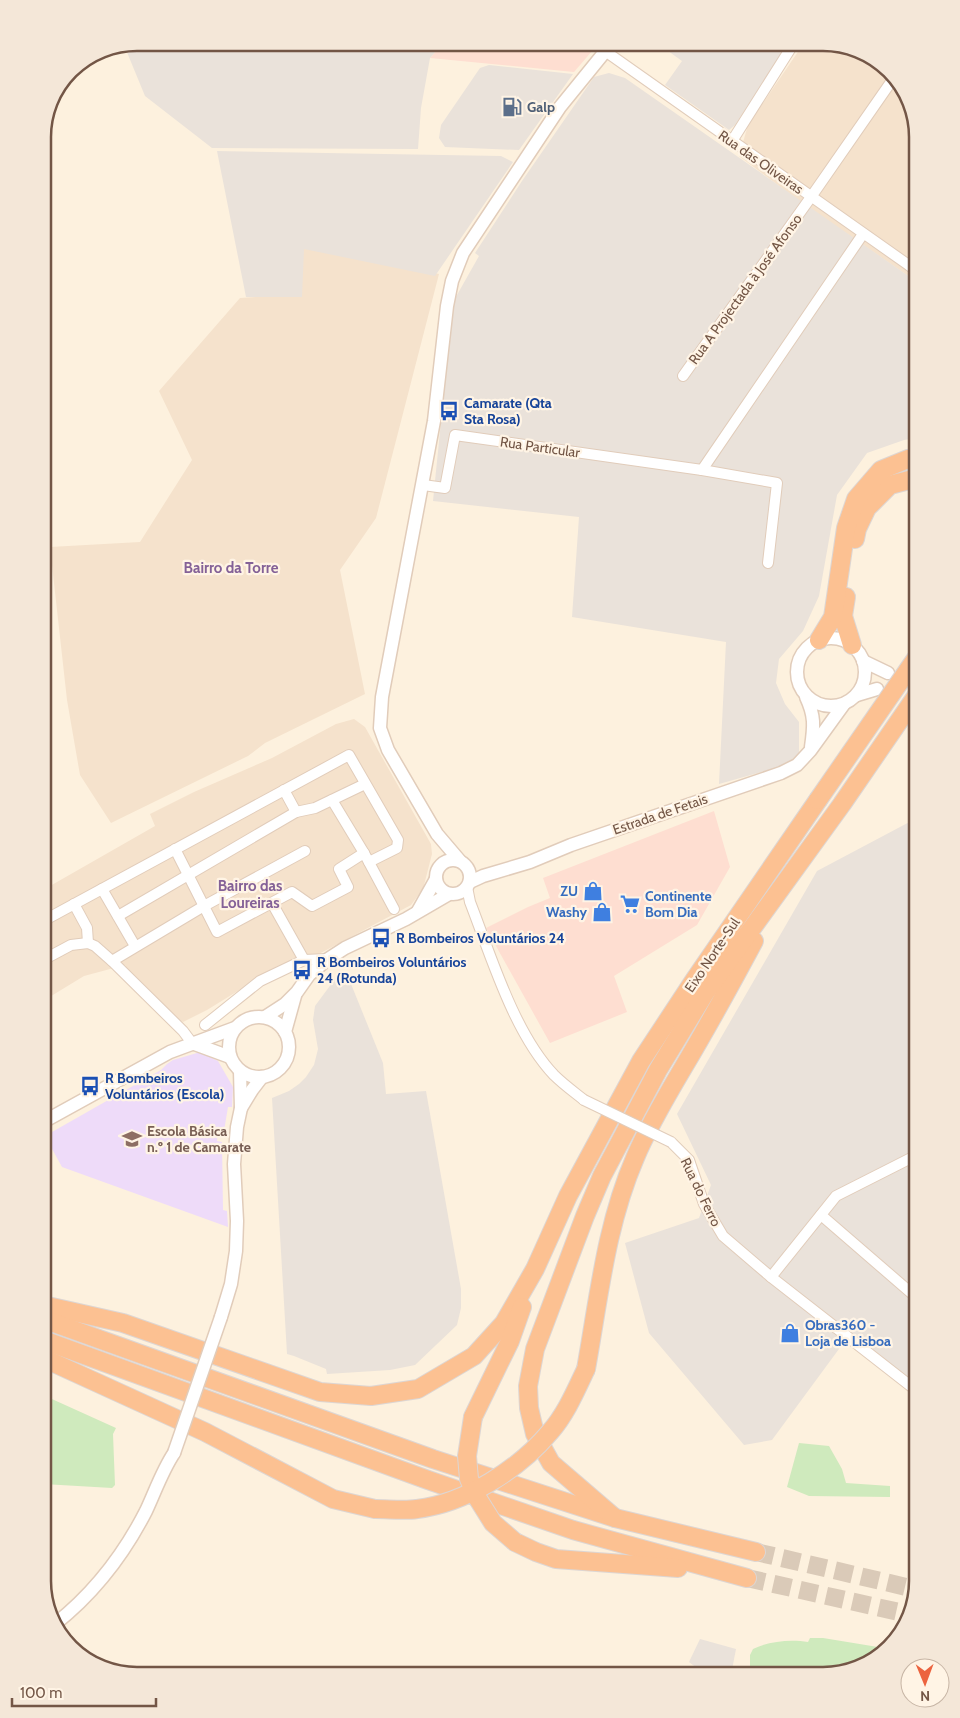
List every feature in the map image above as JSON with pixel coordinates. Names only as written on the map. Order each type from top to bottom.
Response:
[{"type":"highway","points":[[819,640],[832,617],[846,528],[856,499],[881,470],[909,459]]},
{"type":"highway","points":[[852,645],[844,616],[857,529],[867,508],[890,485],[909,480]]},
{"type":"highway","name":"Eixo Norte-Sul","points":[[535,1269],[568,1196],[641,1061],[818,800],[909,670]]},
{"type":"highway","points":[[615,1518],[551,1463],[535,1434],[529,1408],[528,1386],[535,1349],[602,1176],[658,1070],[705,994],[909,708]]},
{"type":"highway","points":[[51,1362],[205,1432],[334,1499],[375,1509],[417,1509],[454,1500],[484,1486],[516,1465],[551,1432],[570,1402],[586,1369],[602,1270],[613,1217],[635,1157],[670,1090],[725,995],[785,884]]},
{"type":"highway","points":[[51,1307],[123,1323],[320,1392],[371,1396],[418,1388],[474,1356],[504,1323],[535,1269]]},
{"type":"highway","points":[[535,1269],[510,1341],[473,1417],[467,1456],[469,1479],[478,1499],[493,1523],[515,1542],[556,1559],[721,1571]]},
{"type":"highway","points":[[51,1322],[433,1458],[615,1518],[756,1552]]},
{"type":"highway","points":[[51,1343],[401,1470],[574,1530],[747,1578]]},
{"type":"street","points":[[437,834],[437,873],[440,889],[462,889],[471,876],[463,862],[437,834],[388,750],[380,728],[382,697],[434,422],[447,306],[452,281],[463,253],[560,107],[606,51]]},
{"type":"street","name":"Rua das Oliveiras","points":[[614,51],[732,141],[909,266]]},
{"type":"street","points":[[732,141],[789,51]]},
{"type":"street","name":"Rua A Projectada à José Afonso","points":[[683,376],[811,197],[889,83]]},
{"type":"street","points":[[702,470],[863,234]]},
{"type":"street","name":"Rua Particular","points":[[422,485],[445,488],[455,435],[702,470],[776,483],[768,563]]},
{"type":"street","points":[[810,751],[814,730],[814,713],[798,685],[796,672],[799,658],[807,647],[819,640],[830,638],[842,639],[852,645],[863,661],[888,673]]},
{"type":"street","points":[[857,695],[863,684],[865,673],[863,661]]},
{"type":"street","points":[[806,697],[817,704],[831,707],[844,704],[857,695],[877,689]]},
{"type":"street","name":"Estrada de Fetais","points":[[297,992],[309,976],[328,959],[359,940],[462,889],[483,876],[530,862],[571,845],[782,773],[797,765],[810,751],[844,704]]},
{"type":"street","points":[[51,917],[175,849],[349,755],[398,840],[398,848],[339,869],[348,887],[312,906],[292,892],[217,932],[175,849]]},
{"type":"street","points":[[118,916],[296,812],[315,808],[365,784]]},
{"type":"street","points":[[284,790],[296,812]]},
{"type":"street","points":[[332,800],[367,858],[394,909]]},
{"type":"street","points":[[112,961],[204,906],[305,851]]},
{"type":"street","points":[[418,911],[437,873],[448,860],[463,862]]},
{"type":"street","name":"Estrada de Fetais","points":[[463,862],[506,869]]},
{"type":"street","points":[[102,889],[136,946]]},
{"type":"street","name":"Rua do Ferro","points":[[462,889],[470,902],[505,993],[533,1047],[554,1074],[584,1100],[671,1142],[689,1160],[704,1204],[723,1236],[771,1277],[909,1384]]},
{"type":"street","points":[[272,903],[304,960]]},
{"type":"street","points":[[74,904],[87,928],[88,943]]},
{"type":"street","points":[[51,956],[71,945],[88,943],[95,946],[183,1030],[192,1043],[230,1056]]},
{"type":"street","points":[[205,1025],[260,981],[304,960],[328,959]]},
{"type":"street","points":[[265,1018],[285,1004],[297,992]]},
{"type":"street","points":[[285,1032],[297,992]]},
{"type":"street","points":[[51,1117],[170,1052],[235,1028],[248,1018],[257,1017],[273,1020],[285,1032],[289,1042],[289,1051],[286,1061],[280,1069],[262,1077],[246,1075],[240,1071],[230,1056],[228,1047],[230,1037],[235,1028]]},
{"type":"street","points":[[61,1619],[86,1596],[125,1547],[146,1512],[174,1453],[221,1317],[231,1284],[236,1251],[235,1155],[241,1108],[240,1071]]},
{"type":"street","points":[[241,1108],[262,1077]]},
{"type":"street","points":[[771,1277],[836,1196],[909,1160]]},
{"type":"street","points":[[821,1215],[909,1290]]},
{"type":"shaded area","points":[[436,51],[592,51],[574,72],[430,58]]},
{"type":"shaded area","points":[[436,51],[430,58],[421,108],[418,149],[212,148],[145,96],[127,52]]},
{"type":"shaded area","points":[[668,51],[785,51],[735,125],[729,130],[665,85],[682,61]]},
{"type":"shaded area","points":[[799,51],[840,53],[861,60],[880,73],[897,94],[907,120],[909,137],[909,276],[798,200],[739,156],[748,125]]},
{"type":"shaded area","points":[[489,65],[573,74],[519,150],[445,147],[439,138],[441,125],[480,68]]},
{"type":"shaded area","points":[[609,73],[625,78],[909,276],[909,439],[867,453],[837,495],[819,596],[803,631],[779,659],[776,683],[785,704],[799,722],[799,754],[786,765],[719,784],[726,642],[572,617],[579,517],[433,501],[453,302],[479,256],[475,253],[594,77]]},
{"type":"shaded area","points":[[217,151],[501,156],[513,162],[435,276],[304,249],[302,297],[246,297]]},
{"type":"shaded area","points":[[302,244],[439,274],[376,518],[340,570],[365,694],[265,743],[248,756],[111,823],[80,775],[67,700],[51,547],[140,542],[192,460],[159,391],[240,298],[298,294]]},
{"type":"shaded area","points":[[354,719],[365,727],[431,844],[432,854],[423,889],[411,905],[317,955],[278,966],[207,1010],[183,1022],[171,1014],[128,971],[125,965],[84,976],[51,996],[51,885],[155,826],[150,814],[194,792],[272,758],[336,724]]},
{"type":"shaded area","points":[[714,811],[730,867],[697,925],[614,976],[627,1012],[550,1043],[486,928],[550,898],[543,878]]},
{"type":"shaded area","points":[[909,822],[909,1386],[850,1334],[772,1440],[744,1445],[649,1333],[625,1243],[699,1218],[711,1185],[677,1114],[817,871]]},
{"type":"shaded area","points":[[335,979],[349,979],[383,1063],[386,1094],[426,1091],[461,1289],[461,1308],[457,1325],[415,1365],[390,1370],[327,1374],[326,1369],[287,1354],[272,1098],[289,1091],[299,1084],[314,1065],[318,1049],[313,1020],[315,1006]]},
{"type":"shaded area","name":"Escola Básica n.º 1 de Camarate","points":[[202,1053],[218,1061],[233,1087],[232,1107],[228,1107],[224,1131],[218,1130],[217,1141],[222,1142],[223,1210],[227,1211],[228,1227],[62,1167],[51,1147],[51,1133],[161,1070],[173,1060]]},
{"type":"shaded area","points":[[700,1639],[736,1649],[733,1667],[696,1667],[689,1662]]},
{"type":"green space","points":[[51,1399],[116,1428],[113,1434],[115,1485],[112,1488],[51,1484]]},
{"type":"green space","points":[[799,1443],[829,1446],[842,1469],[846,1483],[890,1486],[890,1497],[809,1496],[787,1487]]},
{"type":"green space","points":[[810,1638],[823,1638],[877,1647],[856,1660],[840,1665],[823,1667],[750,1667],[750,1655],[753,1649],[780,1641],[808,1642]]},
{"type":"tunnel","points":[[756,1552],[908,1587]]},
{"type":"tunnel","points":[[747,1578],[902,1613]]},
{"type":"place","name":"Galp","points":[[512,107]]},
{"type":"place","name":"Camarate (Qta Sta Rosa)","points":[[449,411]]},
{"type":"place","name":"ZU","points":[[593,891]]},
{"type":"place","name":"Continente Bom Dia","points":[[630,904]]},
{"type":"place","name":"Washy","points":[[602,912]]},
{"type":"place","name":"R Bombeiros Voluntários 24","points":[[381,938]]},
{"type":"place","name":"R Bombeiros Voluntários 24 (Rotunda)","points":[[302,970]]},
{"type":"place","name":"R Bombeiros Voluntários (Escola)","points":[[90,1086]]},
{"type":"place","name":"Escola Básica n.º 1 de Camarate","points":[[132,1139]]},
{"type":"place","name":"Obras360 - Loja de Lisboa","points":[[790,1333]]},
{"type":"district","name":"Bairro da Torre","points":[[231,568]]},
{"type":"district","name":"Bairro das Loureiras","points":[[250,894]]}]
